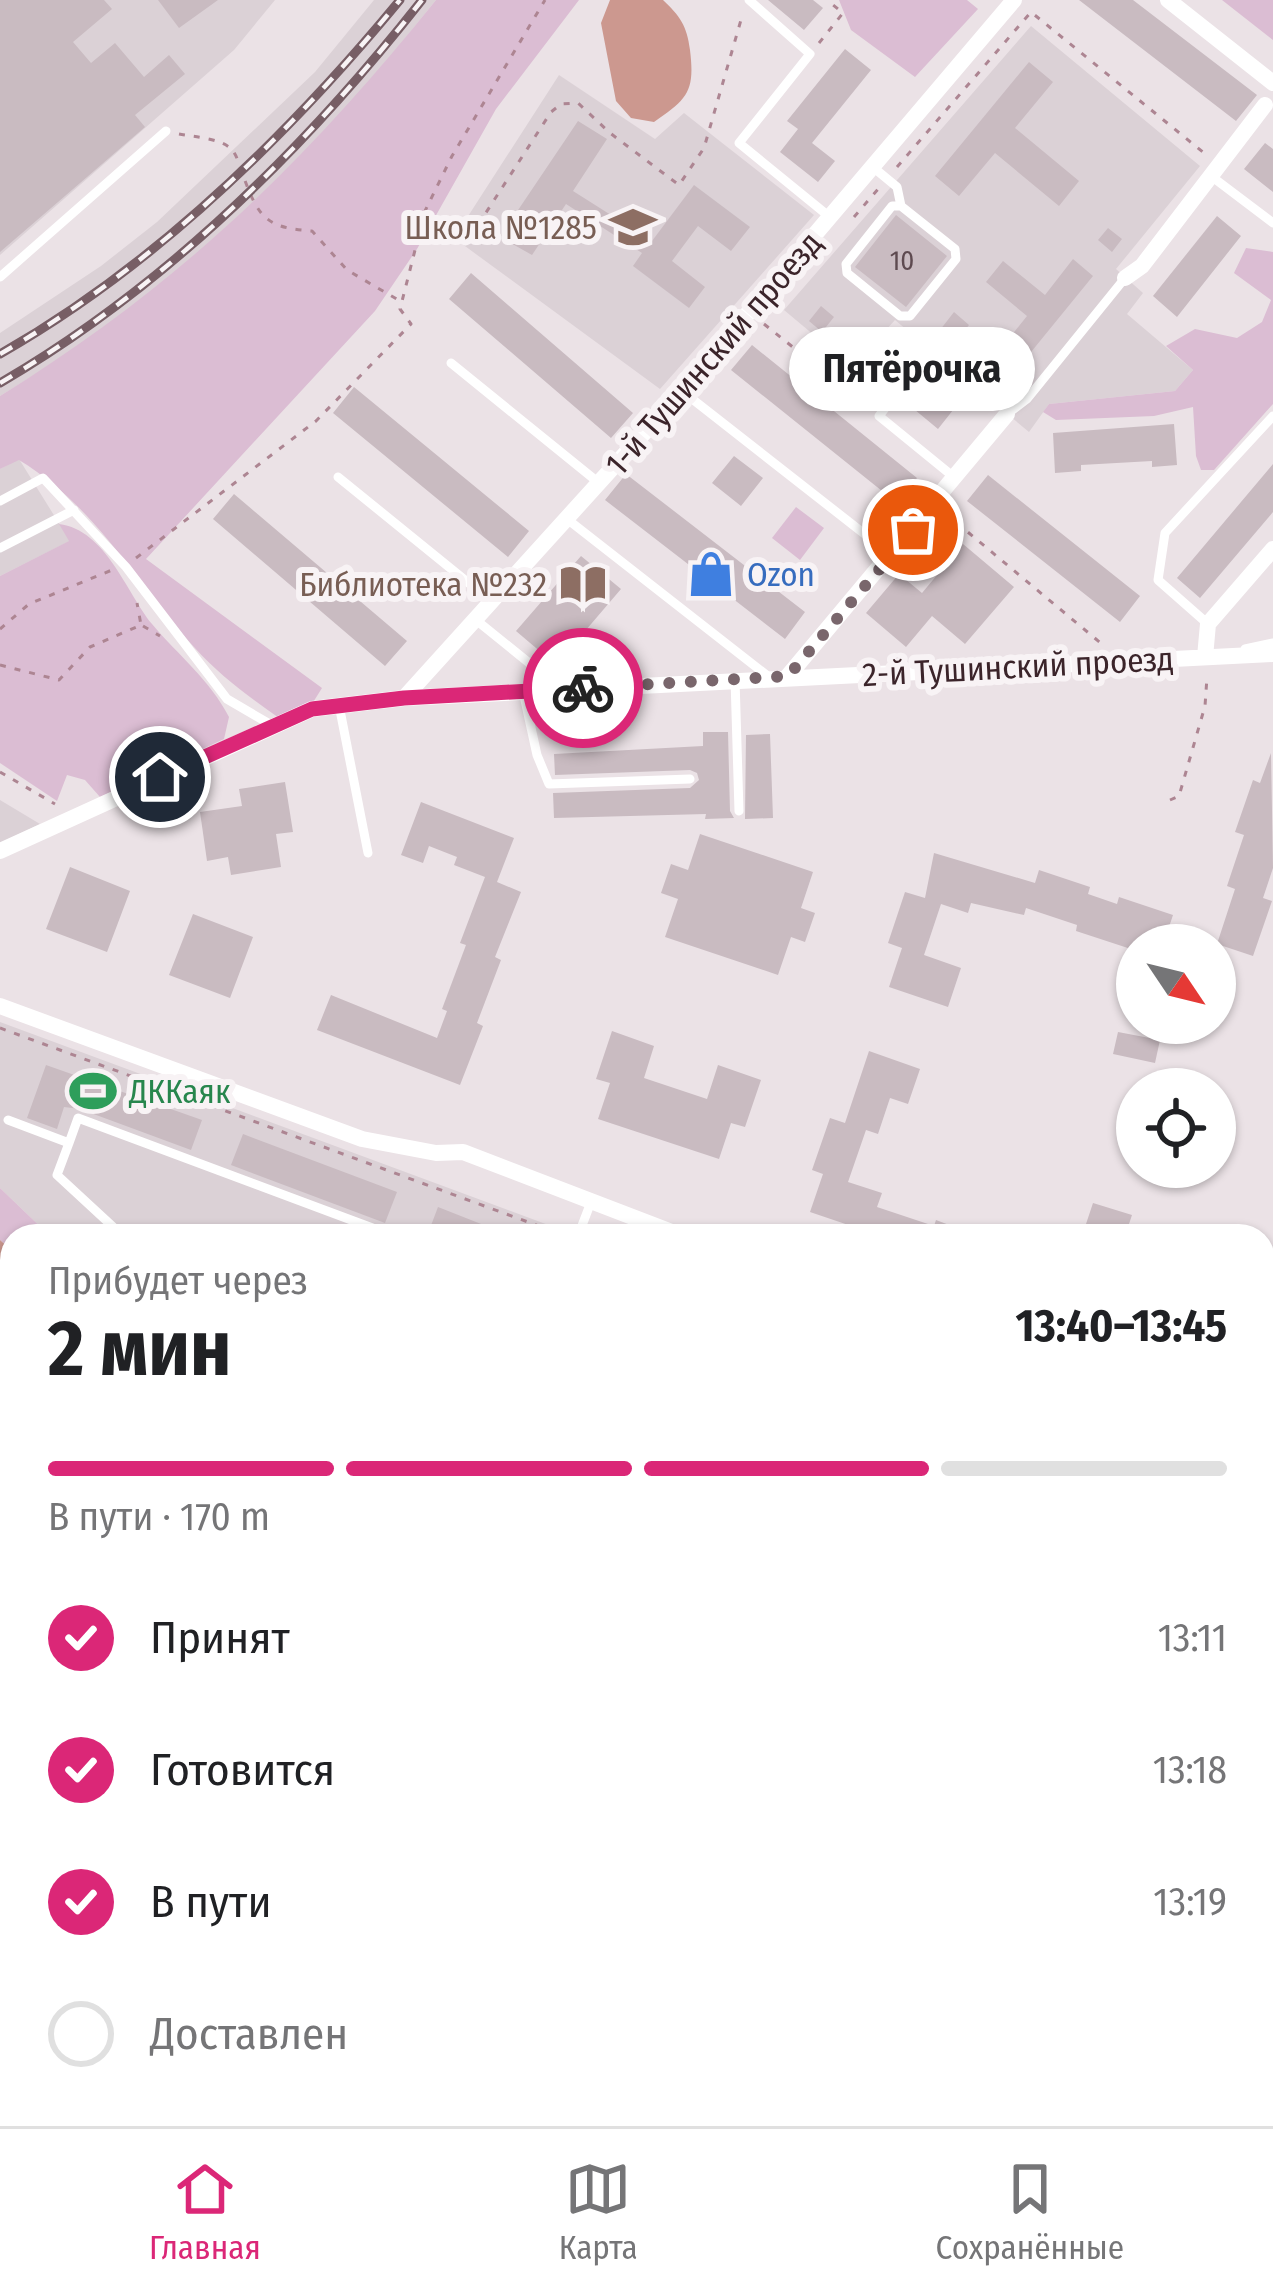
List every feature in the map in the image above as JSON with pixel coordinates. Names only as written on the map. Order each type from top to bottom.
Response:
[{"type":"street","points":[[1168,0],[1273,83]]},
{"type":"street","name":"1-й Тушинский проезд","points":[[404,698],[832,218],[878,176],[1006,3]]},
{"type":"street","points":[[1125,278],[1142,266],[1270,104]]},
{"type":"street","points":[[779,677],[891,555],[1007,414]]},
{"type":"street","name":"2-й Тушинский проезд","points":[[1204,657],[1208,623],[1273,548]]},
{"type":"street","name":"2-й Тушинский проезд","points":[[0,851],[312,709],[523,691],[1273,654]]},
{"type":"street","points":[[0,1006],[362,1139],[436,1153],[464,1152],[651,1224]]},
{"type":"lane","points":[[748,0],[810,54],[740,143],[832,218]]},
{"type":"lane","points":[[0,277],[166,131]]},
{"type":"lane","points":[[1215,170],[1273,224]]},
{"type":"lane","points":[[878,176],[897,187],[901,206],[955,249],[956,259],[910,316],[900,316],[847,273],[846,264],[892,206],[901,206]]},
{"type":"lane","points":[[1007,414],[1027,398],[1125,278]]},
{"type":"lane","points":[[451,363],[599,483]]},
{"type":"lane","points":[[910,376],[879,416],[955,478]]},
{"type":"lane","points":[[682,391],[891,555]]},
{"type":"lane","points":[[1208,623],[1158,580],[1166,533],[1273,416]]},
{"type":"lane","points":[[338,477],[492,602]]},
{"type":"lane","points":[[0,500],[43,478],[126,567],[227,699],[273,726]]},
{"type":"lane","points":[[0,548],[74,510]]},
{"type":"lane","points":[[567,519],[779,677]]},
{"type":"lane","points":[[476,620],[562,689]]},
{"type":"lane","points":[[1204,657],[1273,643]]},
{"type":"lane","points":[[735,679],[739,811]]},
{"type":"lane","points":[[523,691],[537,755],[549,784],[690,778]]},
{"type":"lane","points":[[339,706],[368,853]]},
{"type":"lane","points":[[110,1224],[57,1175],[79,1118],[362,1224]]},
{"type":"lane","points":[[8,1120],[69,1143]]},
{"type":"lane","points":[[582,1224],[591,1201]]},
{"type":"path","points":[[0,629],[29,604],[126,567],[316,422],[411,324],[400,308],[425,211],[464,135],[545,0]]},
{"type":"path","points":[[478,225],[551,112],[561,104],[578,103],[610,134],[679,185],[704,148],[748,0]]},
{"type":"path","points":[[810,54],[843,14],[827,0]]},
{"type":"path","points":[[897,167],[1031,12],[1215,170]]},
{"type":"path","points":[[166,131],[232,150],[265,220],[281,229],[312,232],[347,270],[401,302]]},
{"type":"path","points":[[852,219],[878,176]]},
{"type":"path","points":[[762,323],[879,416]]},
{"type":"path","points":[[934,504],[1121,661]]},
{"type":"path","points":[[0,665],[58,680],[90,647],[141,625],[136,596]]},
{"type":"path","points":[[1169,800],[1179,796],[1205,706],[1204,657]]},
{"type":"path","points":[[0,772],[75,816]]},
{"type":"path","points":[[0,1028],[533,1224]]},
{"type":"shaded area","points":[[0,0],[275,0],[234,50],[0,255]]},
{"type":"shaded area","points":[[374,0],[436,0],[374,77],[281,178],[180,271],[70,353],[0,396],[0,333],[157,222],[315,72]]},
{"type":"shaded area","points":[[436,0],[579,0],[496,109],[417,249],[375,311],[146,559],[322,688],[312,704],[279,718],[204,657],[71,500],[19,460],[0,469],[0,396],[125,311],[236,218],[338,115]]},
{"type":"shaded area","points":[[610,0],[663,0],[685,28],[690,85],[682,100],[654,122],[631,118],[616,101],[601,23]]},
{"type":"shaded area","points":[[839,0],[967,0],[978,9],[915,77],[851,30]]},
{"type":"shaded area","points":[[1222,0],[1273,0],[1273,40]]},
{"type":"shaded area","points":[[1031,26],[1200,166],[1116,269],[1143,293],[1127,314],[1193,370],[1175,391],[1049,404],[1029,432],[895,320],[852,367],[784,310]]},
{"type":"shaded area","name":"Школа №1285","points":[[559,75],[655,139],[684,113],[814,215],[660,389],[454,238]]},
{"type":"shaded area","points":[[1246,248],[1273,252],[1273,404],[1214,470],[1201,470],[1196,456],[1193,407],[1154,416],[1056,420],[1043,412],[1049,404],[1175,391],[1193,370],[1166,346],[1195,329],[1237,338],[1262,322],[1271,300],[1234,273]]},
{"type":"shaded area","points":[[19,459],[70,541],[0,576],[0,469]]},
{"type":"shaded area","points":[[796,507],[824,528],[800,560],[772,538]]},
{"type":"shaded area","points":[[59,524],[90,538],[102,550],[152,624],[203,679],[229,717],[224,739],[100,797],[85,780],[67,775],[57,801],[0,763],[0,576],[69,541]]},
{"type":"shaded area","points":[[0,800],[40,824],[0,843]]},
{"type":"shaded area","points":[[0,1022],[546,1224],[38,1224],[0,1188]]},
{"type":"shaded area","points":[[0,1188],[38,1224],[0,1224]]},
{"type":"building","points":[[0,0],[104,0],[112,9],[73,42],[91,63],[115,43],[144,77],[169,55],[185,74],[135,115],[145,127],[0,252]]},
{"type":"building","points":[[158,0],[218,0],[179,28]]},
{"type":"building","points":[[768,0],[813,0],[823,8],[804,30]]},
{"type":"building","points":[[1079,0],[1133,0],[1257,95],[1236,121]]},
{"type":"building","points":[[845,49],[871,70],[812,143],[835,161],[818,182],[780,152],[798,129],[787,121]]},
{"type":"building","points":[[1029,62],[1053,82],[1015,128],[1079,181],[1059,206],[995,153],[959,196],[935,176]]},
{"type":"building","points":[[578,121],[607,139],[573,191],[652,241],[694,185],[750,227],[731,251],[698,226],[672,261],[705,287],[689,308],[633,266],[642,253],[566,204],[532,255],[500,237]]},
{"type":"building","points":[[1265,143],[1273,149],[1273,192],[1244,169]]},
{"type":"building","points":[[896,215],[947,256],[906,307],[855,267]]},
{"type":"building","points":[[1217,216],[1241,236],[1177,317],[1153,296]]},
{"type":"building","points":[[1108,228],[1122,239],[1112,252],[1098,240]]},
{"type":"building","points":[[1073,259],[1093,276],[1018,368],[998,352],[1027,316],[986,282],[1003,261],[1045,295]]},
{"type":"building","points":[[471,273],[633,413],[611,438],[449,299]]},
{"type":"building","points":[[821,306],[834,317],[822,332],[809,321]]},
{"type":"building","points":[[954,312],[969,325],[955,342],[940,330]]},
{"type":"building","points":[[752,345],[917,478],[897,503],[731,370]]},
{"type":"building","points":[[882,364],[898,377],[889,389],[872,376]]},
{"type":"building","points":[[924,378],[957,405],[938,429],[903,400]]},
{"type":"building","points":[[354,387],[529,531],[508,557],[333,413]]},
{"type":"building","points":[[1174,424],[1177,465],[1152,467],[1152,461],[1081,465],[1081,471],[1055,473],[1053,433]]},
{"type":"building","points":[[734,456],[763,478],[741,506],[712,483]]},
{"type":"building","points":[[1273,464],[1273,512],[1200,598],[1177,578]]},
{"type":"building","points":[[626,474],[805,612],[785,639],[605,500]]},
{"type":"building","points":[[988,475],[1140,596],[1120,622],[967,501]]},
{"type":"building","points":[[234,494],[407,641],[385,666],[213,519]]},
{"type":"building","points":[[963,544],[1014,587],[965,644],[932,616],[906,647],[866,613],[899,574],[922,593]]},
{"type":"building","points":[[581,556],[621,589],[556,665],[516,631]]},
{"type":"building","points":[[703,732],[728,732],[734,818],[705,819],[706,814],[554,818],[553,793],[690,788],[699,780],[690,770],[555,775],[554,754],[703,746]]},
{"type":"building","points":[[770,734],[773,818],[745,819],[746,735]]},
{"type":"building","points":[[1271,753],[1273,868],[1263,898],[1272,901],[1253,956],[1236,950],[1236,924],[1224,924],[1235,889],[1227,886],[1244,835],[1235,832],[1253,780],[1260,783]]},
{"type":"building","points":[[285,782],[293,832],[276,834],[281,867],[231,875],[228,857],[207,861],[200,812],[242,806],[239,789]]},
{"type":"building","points":[[421,802],[514,838],[497,882],[521,892],[495,957],[501,960],[477,1023],[483,1026],[460,1085],[317,1030],[331,995],[437,1038],[447,1011],[442,1009],[466,945],[460,943],[485,877],[454,865],[457,857],[429,846],[423,863],[401,855]]},
{"type":"building","points":[[700,834],[813,872],[801,908],[815,913],[805,942],[791,937],[778,975],[665,937],[678,899],[661,893],[671,864],[688,870]]},
{"type":"building","points":[[934,853],[1035,883],[1039,870],[1090,887],[1088,894],[1117,904],[1119,897],[1173,915],[1170,924],[1116,924],[1116,944],[1026,908],[1024,915],[971,903],[968,913],[941,904],[924,955],[961,968],[948,1007],[889,987],[902,948],[888,943],[905,892],[925,898]]},
{"type":"building","points":[[70,867],[130,891],[107,952],[46,929]]},
{"type":"building","points":[[193,914],[253,937],[230,998],[169,975]]},
{"type":"building","points":[[612,1031],[654,1046],[644,1078],[707,1099],[718,1065],[761,1080],[745,1127],[731,1123],[719,1159],[598,1119],[610,1083],[596,1079]]},
{"type":"building","points":[[1116,1041],[1159,1044],[1155,1063],[1113,1054]]},
{"type":"building","points":[[869,1051],[920,1069],[908,1104],[890,1098],[878,1134],[866,1130],[848,1182],[882,1193],[877,1207],[928,1224],[845,1224],[810,1212],[823,1174],[812,1170],[830,1118],[845,1123]]},
{"type":"building","points":[[46,1065],[202,1120],[191,1150],[80,1109],[64,1107],[57,1129],[27,1118]]},
{"type":"building","points":[[243,1134],[397,1192],[385,1223],[231,1165]]},
{"type":"building","points":[[1093,1203],[1132,1215],[1129,1224],[1086,1224]]},
{"type":"building","points":[[438,1207],[481,1224],[432,1224]]},
{"type":"railway","points":[[0,354],[112,281],[216,195],[312,101],[400,0]]},
{"type":"railway","points":[[0,383],[119,304],[229,212],[329,110],[422,0]]},
{"type":"way so far","points":[[583,688],[788,676],[913,530]]},
{"type":"place","name":"Школа №1285","points":[[633,227]]},
{"type":"place","name":"Пятёрочка","points":[[913,530]]},
{"type":"place","name":"Ozon","points":[[711,574]]},
{"type":"place","name":"Библиотека №232","points":[[583,584]]},
{"type":"place","name":"ДККаяк","points":[[93,1091]]},
{"type":"route","points":[[160,777],[312,709],[404,698],[583,688]]}]
